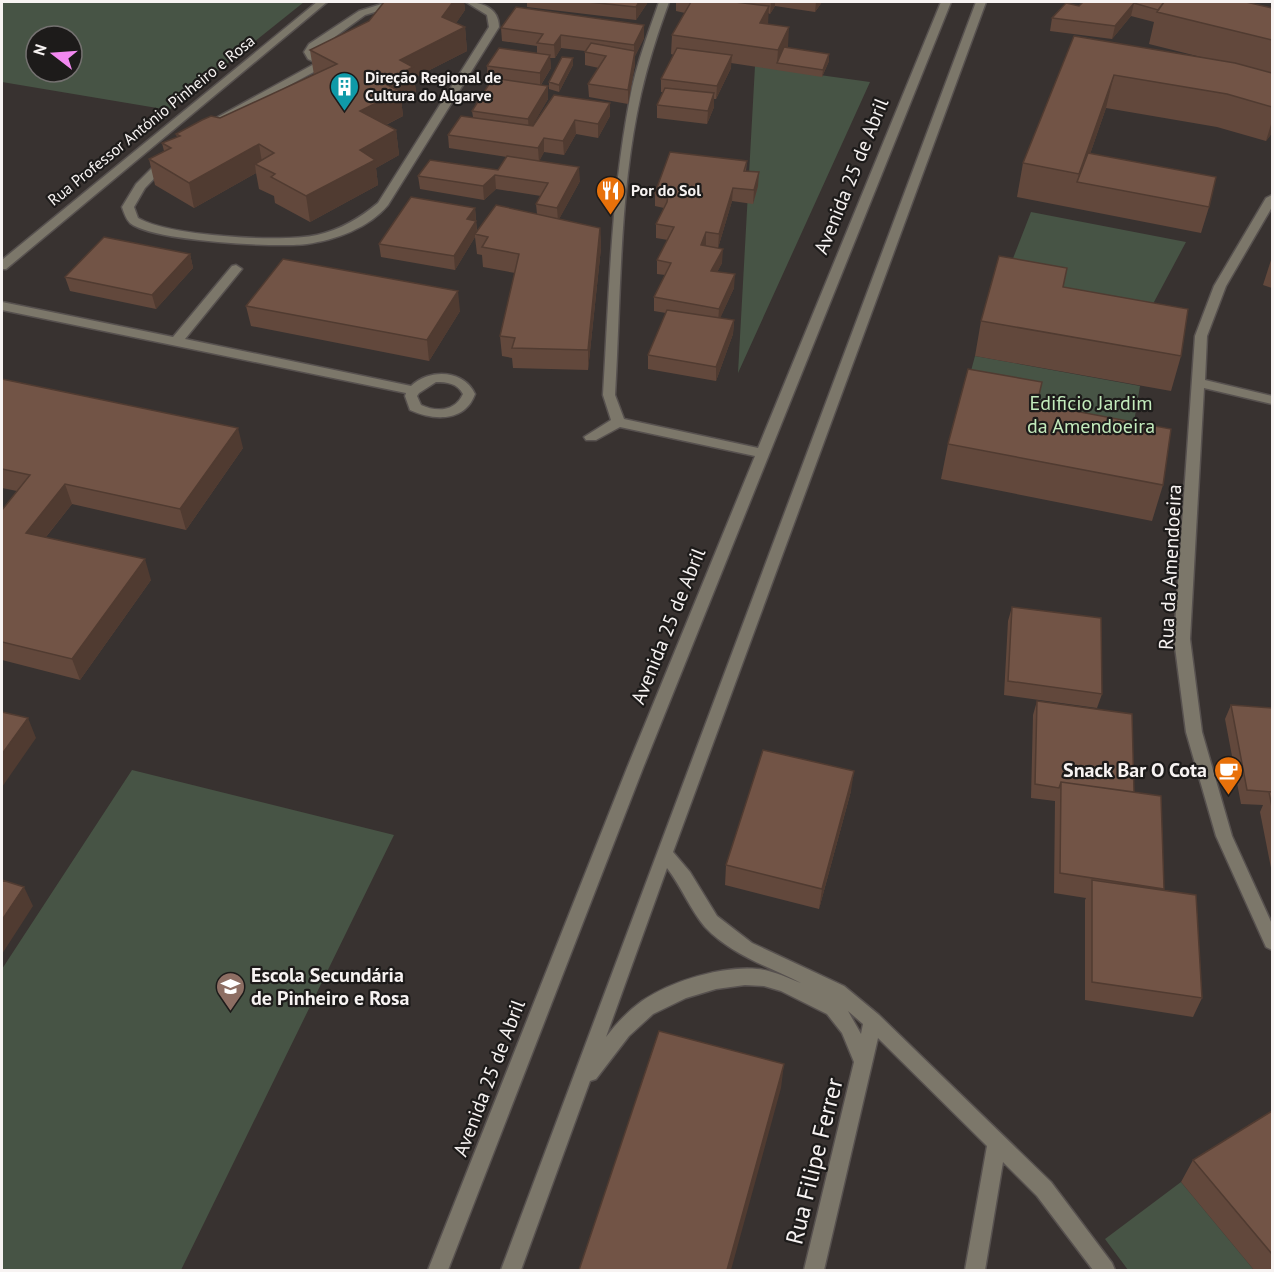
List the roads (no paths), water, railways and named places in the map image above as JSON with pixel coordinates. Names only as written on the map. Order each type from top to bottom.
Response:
[{"type":"street","name":"Rua Professor António Pinheiro e Rosa","points":[[2,266],[24,245],[322,2]]},
{"type":"street","points":[[177,149],[133,194],[128,207],[129,213],[138,223],[166,231],[268,242],[303,242],[350,227],[373,213],[382,204],[494,27],[495,20],[492,14],[470,2]]},
{"type":"street","points":[[618,422],[609,394],[624,160],[650,40],[664,2]]},
{"type":"street","name":"Avenida 25 de Abril","points":[[438,1270],[639,757],[946,2]]},
{"type":"street","points":[[511,1270],[981,2]]},
{"type":"street","points":[[375,24],[389,3]]},
{"type":"street","points":[[323,62],[312,57],[309,52],[313,46],[362,12],[389,3]]},
{"type":"street","points":[[192,134],[220,116],[343,53]]},
{"type":"street","name":"Rua da Amendoeira","points":[[1272,198],[1220,286],[1201,336],[1182,639],[1194,732],[1224,836],[1272,942]]},
{"type":"street","points":[[176,342],[236,269]]},
{"type":"street","points":[[2,306],[413,390]]},
{"type":"street","points":[[1199,383],[1272,400]]},
{"type":"street","points":[[591,438],[618,422],[763,453]]},
{"type":"street","points":[[664,853],[684,877],[711,921],[746,948],[838,992],[873,1021],[1044,1189],[1105,1270]]},
{"type":"street","name":"Rua Filipe Ferrer","points":[[577,1090],[615,1037],[648,1007],[681,991],[713,982],[757,977],[794,989],[833,1008],[848,1026],[864,1064]]},
{"type":"street","name":"Rua Filipe Ferrer","points":[[814,1270],[873,1021]]},
{"type":"street","points":[[975,1270],[997,1144]]},
{"type":"place","name":"Direção Regional de Cultura do Algarve","points":[[344,112]]},
{"type":"place","name":"Por do Sol","points":[[610,216]]},
{"type":"place","name":"Snack Bar O Cota","points":[[1228,796]]},
{"type":"place","name":"Escola Secundária de Pinheiro e Rosa","points":[[230,1012]]},
{"type":"park label","name":"Edificio Jardim da Amendoeira","points":[[1091,414]]}]
